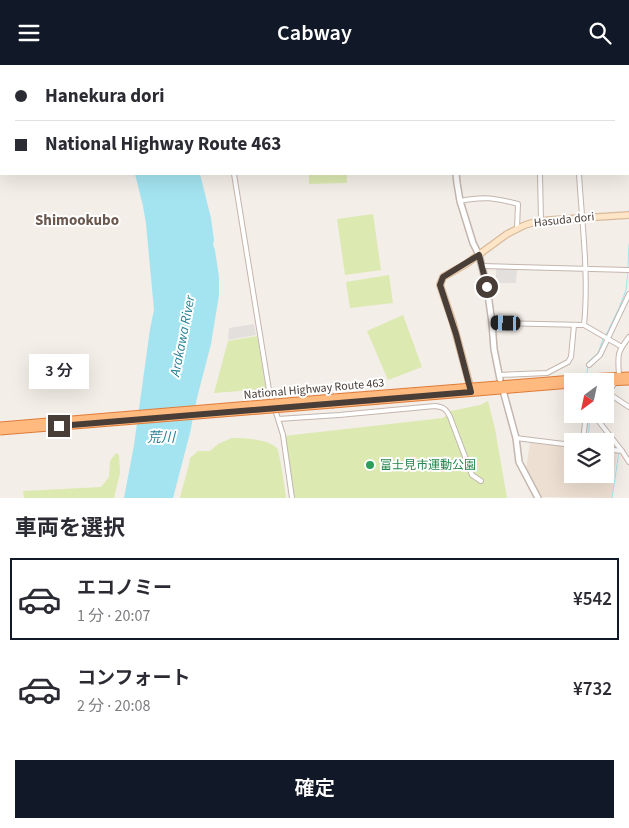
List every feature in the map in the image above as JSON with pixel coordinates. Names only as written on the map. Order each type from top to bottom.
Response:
[{"type":"highway","name":"National Highway Route 463","points":[[614,380],[629,376]]},
{"type":"highway","name":"National Highway Route 463","points":[[0,431],[471,389],[618,379],[629,381]]},
{"type":"highway","name":"National Highway Route 463","points":[[471,389],[564,384]]},
{"type":"highway","name":"National Highway Route 463","points":[[0,426],[334,401]]},
{"type":"main road","name":"Hasuda dori","points":[[471,389],[453,323],[440,285],[443,277],[479,255],[503,236],[517,228],[541,221],[629,215]]},
{"type":"street","points":[[234,175],[269,390],[283,435],[292,498]]},
{"type":"street","points":[[456,175],[460,201],[479,255],[487,287],[494,349],[500,377],[547,373],[568,362],[571,357],[574,325]]},
{"type":"street","points":[[540,175],[541,221]]},
{"type":"street","points":[[579,175],[587,301],[584,325]]},
{"type":"street","points":[[460,201],[475,198],[495,198],[518,204],[517,228]]},
{"type":"street","points":[[482,266],[629,270]]},
{"type":"street","points":[[589,365],[600,355],[628,297]]},
{"type":"street","points":[[492,323],[584,325],[622,347]]},
{"type":"street","points":[[614,384],[618,379],[618,355],[629,338]]},
{"type":"street","points":[[504,394],[516,438],[519,462],[538,498]]},
{"type":"street","points":[[614,399],[629,407]]},
{"type":"street","points":[[278,419],[435,406],[442,407],[450,417],[472,475],[481,481]]},
{"type":"street","points":[[600,423],[629,462]]},
{"type":"street","points":[[516,438],[564,444]]},
{"type":"street","points":[[614,450],[622,451]]},
{"type":"shaded area","points":[[496,267],[517,268],[516,283],[496,283]]},
{"type":"shaded area","points":[[254,324],[256,335],[228,340],[229,328]]},
{"type":"shaded area","points":[[530,442],[564,446],[564,483],[614,483],[612,498],[541,497],[526,470]]},
{"type":"shaded area","points":[[614,452],[617,453],[614,480]]},
{"type":"green space","points":[[309,175],[347,175],[347,183],[309,184]]},
{"type":"green space","points":[[373,214],[381,270],[345,275],[337,219]]},
{"type":"green space","points":[[389,275],[393,303],[350,308],[346,282]]},
{"type":"green space","points":[[403,315],[422,367],[388,380],[367,331]]},
{"type":"green space","points":[[257,336],[266,389],[214,393],[228,341]]},
{"type":"green space","name":"富士見市運動公園","points":[[488,401],[507,498],[295,498],[284,436],[443,418],[451,411],[480,405]]},
{"type":"green space","points":[[232,438],[262,441],[277,448],[286,498],[180,498],[190,458],[198,451],[210,451],[218,444]]},
{"type":"green space","points":[[116,453],[119,455],[120,473],[114,498],[24,498],[23,491],[101,487],[109,477],[110,461]]},
{"type":"water","points":[[135,175],[200,175],[211,218],[213,245],[219,277],[219,295],[211,344],[173,498],[124,498],[134,445],[154,310],[143,206]]},
{"type":"waterway","points":[[628,267],[629,244]]},
{"type":"waterway","points":[[606,335],[626,290],[628,271]]},
{"type":"waterway","points":[[587,373],[588,362],[598,353],[603,339]]},
{"type":"waterway","points":[[589,423],[589,433]]},
{"type":"waterway","points":[[612,498],[619,452]]},
{"type":"place","name":"富士見市運動公園","points":[[370,465]]},
{"type":"district","name":"Shimookubo","points":[[77,220]]},
{"type":"route","points":[[59,426],[471,392],[456,334],[440,285],[443,277],[479,255],[487,287]]},
{"type":"water label","name":"Arakawa River","points":[[183,336]]},
{"type":"water label","name":"荒川","points":[[161,438]]}]
